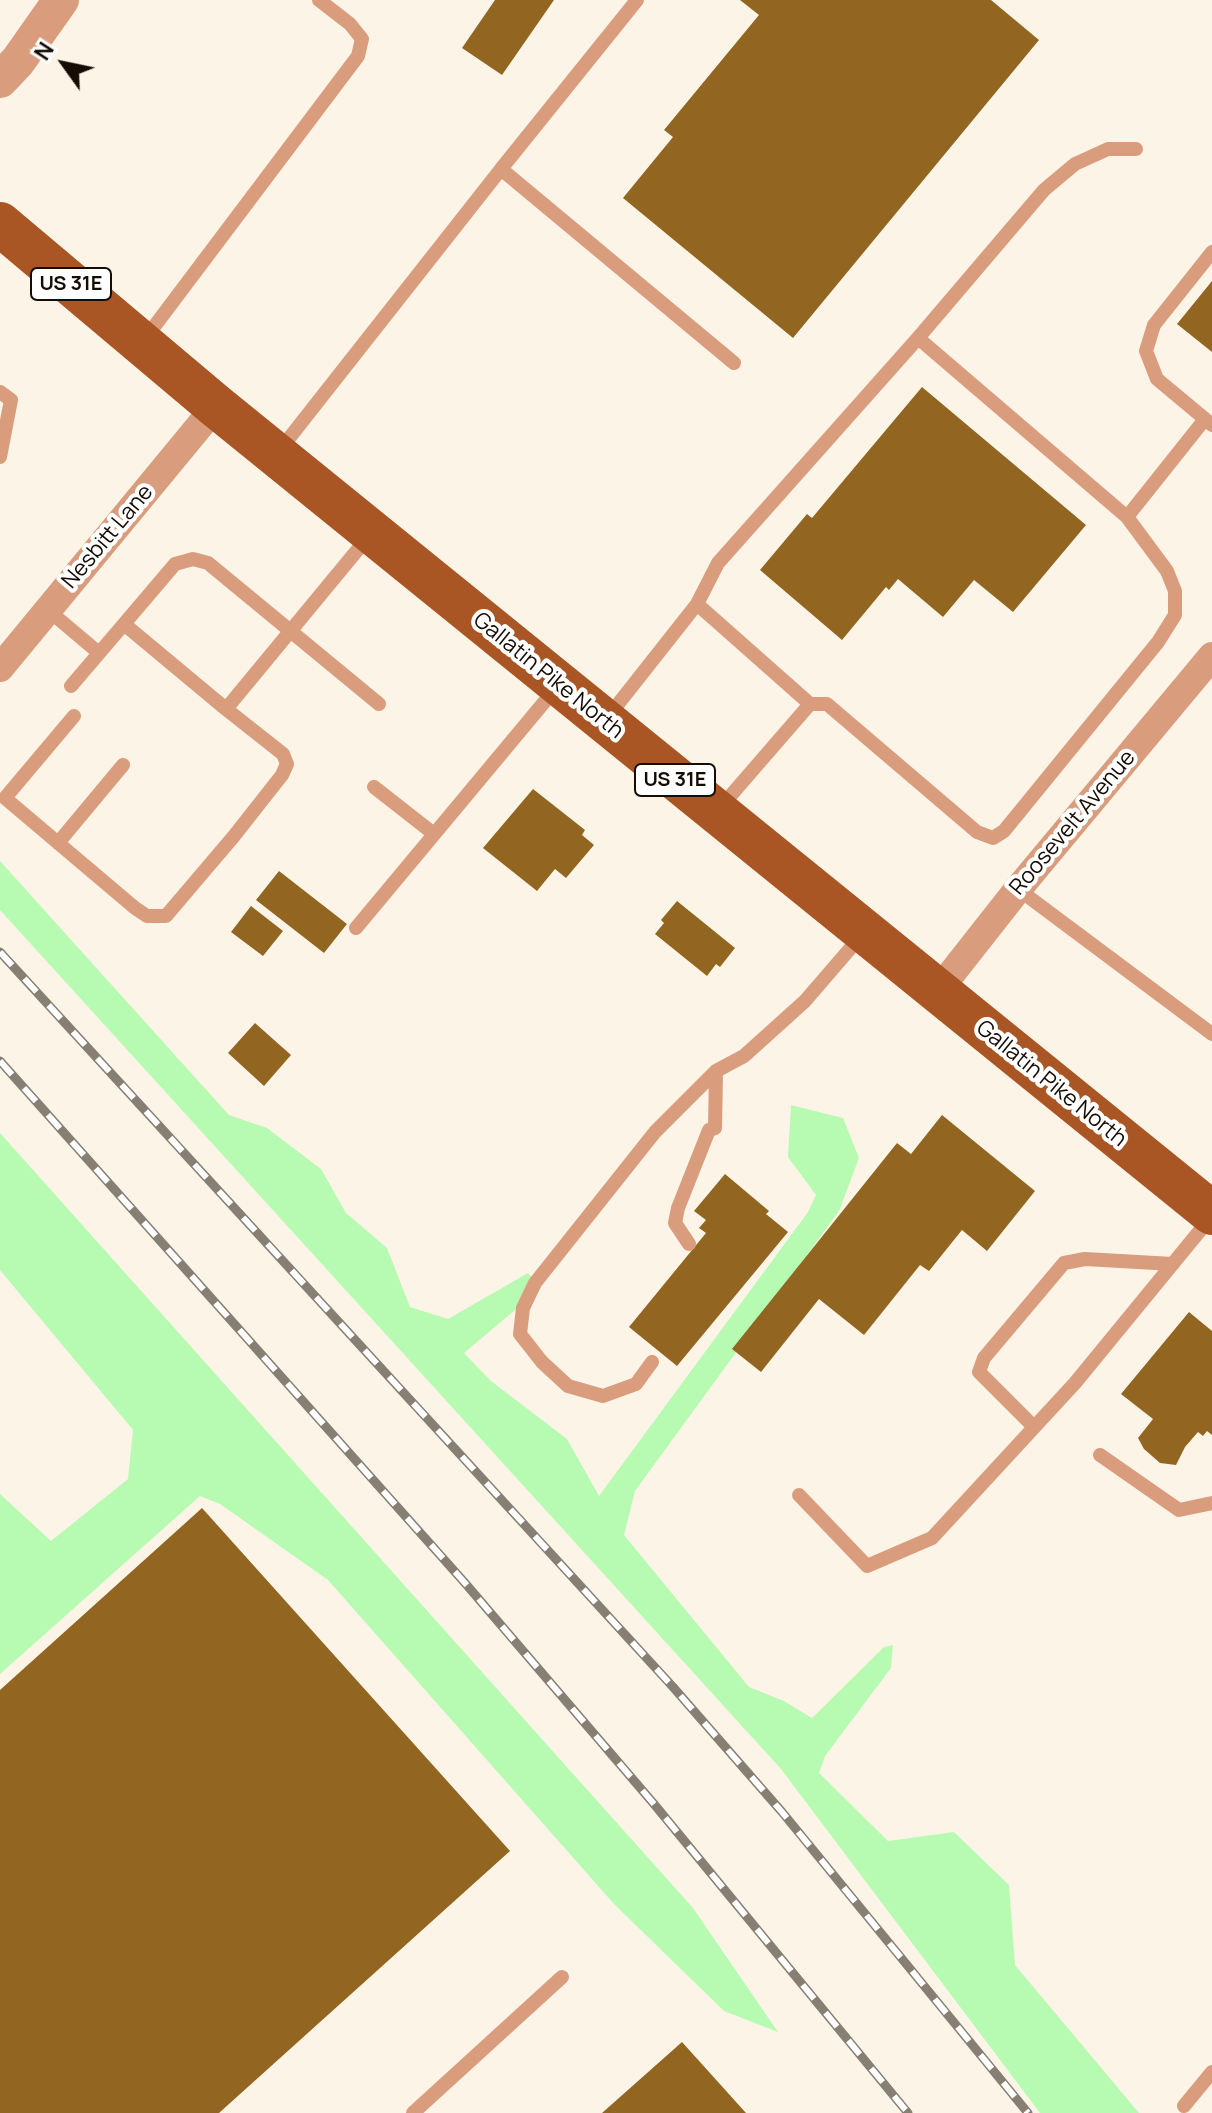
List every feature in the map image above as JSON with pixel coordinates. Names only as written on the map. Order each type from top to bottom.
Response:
[{"type":"main road","name":"Gallatin Pike North","points":[[0,224],[216,406],[716,813],[937,992],[1209,1205]]},
{"type":"street","points":[[6,63],[61,0]]},
{"type":"street","name":"Nesbitt Lane","points":[[0,668],[216,406]]},
{"type":"street","name":"Roosevelt Avenue","points":[[937,992],[1018,889],[1212,656]]},
{"type":"lane","points":[[141,343],[358,56],[362,39],[350,24],[319,0]]},
{"type":"lane","points":[[276,455],[637,0]]},
{"type":"lane","points":[[604,721],[697,604],[718,563],[918,338],[1044,190],[1075,164],[1108,149],[1136,149]]},
{"type":"lane","points":[[501,169],[734,363]]},
{"type":"lane","points":[[1127,517],[1208,422],[1157,379],[1146,351],[1154,325],[1212,252]]},
{"type":"lane","points":[[697,604],[810,704],[827,704],[977,832],[993,838],[1014,819],[1158,642],[1175,615],[1175,591],[1167,571],[1127,517],[918,338]]},
{"type":"lane","points":[[0,392],[11,400],[0,457]]},
{"type":"lane","points":[[226,709],[371,533]]},
{"type":"lane","points":[[71,686],[175,564],[193,559],[208,563],[379,704]]},
{"type":"lane","points":[[48,610],[99,653]]},
{"type":"lane","points":[[74,716],[5,798],[147,916],[166,916],[243,824],[282,775],[287,764],[283,754],[124,624]]},
{"type":"lane","points":[[356,928],[558,684]]},
{"type":"lane","points":[[716,813],[810,704]]},
{"type":"lane","points":[[58,843],[123,765]]},
{"type":"lane","points":[[374,787],[434,834]]},
{"type":"lane","points":[[1018,889],[1212,1034]]},
{"type":"lane","points":[[652,1362],[636,1384],[603,1396],[568,1386],[542,1362],[520,1334],[523,1308],[535,1283],[655,1132],[716,1071],[744,1056],[805,1001],[864,933]]},
{"type":"lane","points":[[689,1244],[675,1223],[709,1130],[715,1128],[716,1071]]},
{"type":"lane","points":[[799,1495],[867,1566],[932,1538],[1075,1383],[1173,1264],[1209,1205]]},
{"type":"lane","points":[[1034,1427],[979,1372],[984,1358],[1064,1263],[1085,1259],[1173,1264]]},
{"type":"lane","points":[[1100,1455],[1179,1510],[1212,1503]]},
{"type":"lane","points":[[413,2113],[562,1977]]},
{"type":"lane","points":[[1184,2106],[1212,2072]]},
{"type":"green space","points":[[0,861],[229,1115],[267,1128],[321,1169],[346,1213],[387,1248],[410,1307],[448,1319],[528,1273],[541,1288],[464,1353],[491,1381],[567,1439],[599,1496],[808,1212],[816,1195],[788,1157],[791,1105],[843,1118],[859,1158],[839,1211],[635,1491],[624,1535],[749,1687],[784,1701],[812,1718],[884,1647],[893,1645],[891,1668],[825,1756],[819,1773],[888,1841],[954,1832],[1009,1885],[1015,1965],[1139,2113],[1040,2113],[781,1769],[0,910]]},
{"type":"green space","points":[[0,1133],[693,1908],[778,2032],[724,2011],[614,1904],[328,1580],[220,1504],[200,1496],[0,1674],[0,1494],[51,1541],[128,1479],[133,1430],[0,1270]]},
{"type":"building","points":[[495,0],[554,0],[502,75],[462,48]]},
{"type":"building","points":[[740,0],[991,0],[1039,40],[793,338],[623,198],[673,137],[664,130],[759,15]]},
{"type":"building","points":[[1212,281],[1212,352],[1177,324]]},
{"type":"building","points":[[922,387],[1086,525],[1013,612],[974,580],[943,617],[898,579],[889,590],[886,587],[842,640],[760,570],[807,514],[812,518]]},
{"type":"building","points":[[533,789],[585,830],[582,835],[594,845],[566,878],[555,869],[537,891],[483,848]]},
{"type":"building","points":[[279,871],[347,924],[324,953],[256,900]]},
{"type":"building","points":[[677,901],[735,948],[720,967],[716,964],[707,976],[655,934],[664,923],[661,920]]},
{"type":"building","points":[[251,906],[283,931],[263,956],[231,932]]},
{"type":"building","points":[[255,1023],[291,1055],[264,1086],[228,1053]]},
{"type":"building","points":[[942,1115],[1035,1191],[987,1251],[962,1230],[929,1271],[920,1265],[864,1335],[819,1299],[761,1372],[732,1349],[897,1143],[911,1154]]},
{"type":"building","points":[[725,1174],[769,1211],[766,1214],[788,1232],[677,1366],[629,1327],[706,1233],[699,1228],[706,1220],[694,1211]]},
{"type":"building","points":[[1189,1312],[1212,1331],[1212,1435],[1207,1431],[1203,1436],[1198,1432],[1185,1447],[1176,1465],[1160,1463],[1144,1449],[1138,1438],[1153,1419],[1121,1394]]},
{"type":"building","points":[[202,1508],[510,1851],[219,2113],[0,2113],[0,1690]]},
{"type":"building","points":[[682,2042],[746,2113],[602,2113]]},
{"type":"railway","points":[[0,952],[673,1687],[782,1812],[1028,2113]]},
{"type":"railway","points":[[0,1061],[465,1583],[654,1804],[908,2113]]}]
